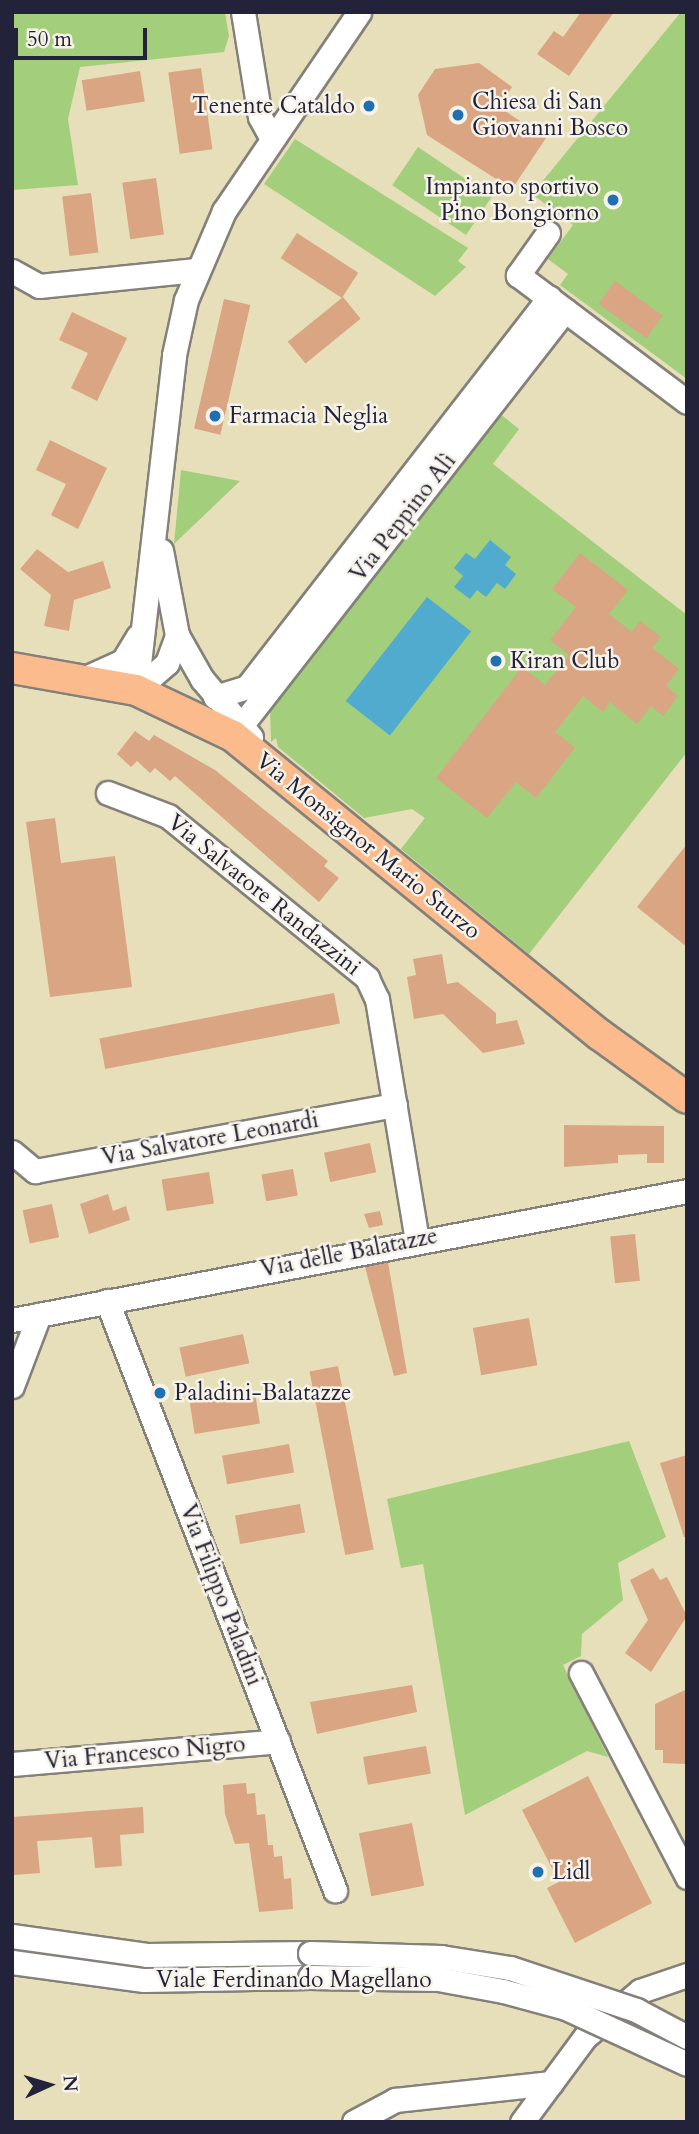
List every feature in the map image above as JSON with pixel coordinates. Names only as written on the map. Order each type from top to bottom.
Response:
[{"type":"main road","name":"Via Monsignor Mario Sturzo","points":[[12,668],[136,690],[237,731],[286,775],[600,1035],[687,1098]]},
{"type":"street","points":[[243,12],[260,117],[272,139]]},
{"type":"street","points":[[136,690],[139,633],[157,523],[174,355],[196,270],[205,243],[359,12]]},
{"type":"street","points":[[548,233],[518,275],[687,402]]},
{"type":"street","points":[[12,271],[38,286],[196,270]]},
{"type":"street","name":"Via Peppino Alì","points":[[215,697],[247,687],[557,303]]},
{"type":"street","name":"Via Peppino Alì","points":[[237,731],[557,303]]},
{"type":"street","points":[[157,523],[177,635],[237,731]]},
{"type":"street","points":[[81,680],[123,661],[139,633]]},
{"type":"street","points":[[136,690],[167,663],[177,635]]},
{"type":"street","name":"Via Salvatore Randazzini","points":[[107,793],[168,816],[356,965],[377,999],[417,1240]]},
{"type":"street","name":"Via Salvatore Leonardi","points":[[19,1160],[35,1171],[395,1105]]},
{"type":"street","name":"Via delle Balatazze","points":[[12,1320],[417,1240],[687,1191]]},
{"type":"street","name":"Via Filippo Paladini","points":[[107,1301],[335,1890]]},
{"type":"street","points":[[12,1386],[39,1315]]},
{"type":"street","points":[[581,1674],[687,1877]]},
{"type":"street","name":"Via Francesco Nigro","points":[[12,1764],[278,1741]]},
{"type":"street","name":"Viale Ferdinando Magellano","points":[[12,1936],[147,1955],[310,1954],[442,1957],[510,1968],[636,2010],[687,2037]]},
{"type":"street","name":"Viale Ferdinando Magellano","points":[[12,1962],[144,1980],[438,1979],[503,1991],[566,2008],[687,2064]]},
{"type":"street","points":[[522,2122],[585,2037],[640,1992],[687,1975]]},
{"type":"street","points":[[354,2122],[395,2100],[551,2083]]},
{"type":"green space","points":[[12,12],[225,12],[229,36],[224,52],[80,67],[68,119],[78,185],[12,190]]},
{"type":"green space","name":"Impianto sportivo Pino Bongiorno","points":[[681,12],[687,12],[687,379],[560,285],[568,274],[548,259],[573,225],[532,194]]},
{"type":"green space","points":[[295,139],[468,248],[458,261],[466,267],[435,296],[264,184]]},
{"type":"green space","points":[[418,147],[492,197],[466,235],[392,185]]},
{"type":"green space","name":"Kiran Club","points":[[499,413],[519,429],[493,464],[687,615],[687,752],[529,954],[401,849],[425,818],[412,809],[364,818],[278,747],[276,738],[271,742],[270,708]]},
{"type":"green space","points":[[181,470],[240,481],[174,544]]},
{"type":"green space","points":[[629,1441],[666,1537],[618,1563],[623,1600],[582,1634],[581,1656],[563,1665],[608,1757],[587,1751],[465,1815],[423,1564],[401,1568],[387,1499]]},
{"type":"water","points":[[490,540],[511,557],[505,565],[516,574],[505,589],[497,583],[486,597],[477,590],[470,599],[454,587],[463,576],[454,568],[466,553],[475,559]]},
{"type":"water","points":[[427,597],[471,631],[390,735],[346,701]]},
{"type":"building","points":[[581,12],[614,12],[569,76],[537,54],[554,31],[563,37]]},
{"type":"building","name":"Chiesa di San Giovanni Bosco","points":[[479,63],[512,87],[499,107],[546,138],[512,189],[427,135],[418,95],[435,69]]},
{"type":"building","points":[[201,68],[212,149],[180,154],[168,73]]},
{"type":"building","points":[[140,71],[145,102],[87,111],[82,80]]},
{"type":"building","points":[[156,178],[164,234],[130,239],[122,183]]},
{"type":"building","points":[[91,193],[98,253],[70,256],[62,197]]},
{"type":"building","points":[[297,233],[358,273],[342,298],[281,258]]},
{"type":"building","points":[[615,281],[663,316],[646,338],[599,304]]},
{"type":"building","points":[[343,297],[361,319],[305,363],[288,342]]},
{"type":"building","points":[[224,299],[250,305],[220,435],[194,429]]},
{"type":"building","points":[[72,312],[127,338],[97,401],[71,388],[88,353],[59,340]]},
{"type":"building","points":[[50,440],[107,468],[78,529],[51,515],[66,484],[36,470]]},
{"type":"building","points":[[37,549],[68,572],[103,561],[111,588],[74,600],[69,631],[44,626],[51,595],[20,569]]},
{"type":"building","points":[[580,553],[628,590],[609,614],[632,632],[640,621],[661,637],[652,648],[679,669],[666,686],[678,696],[663,716],[651,706],[637,724],[610,702],[603,712],[583,696],[555,732],[575,748],[536,798],[516,782],[487,818],[436,778],[522,667],[545,685],[569,655],[550,640],[576,607],[552,589]]},
{"type":"building","points":[[135,731],[149,741],[154,735],[215,770],[328,861],[324,866],[339,878],[319,902],[175,776],[170,781],[155,768],[150,773],[137,761],[131,767],[117,754]]},
{"type":"building","points":[[55,818],[61,863],[115,856],[132,987],[50,997],[26,822]]},
{"type":"building","points":[[687,844],[687,947],[637,907]]},
{"type":"building","points":[[442,954],[447,984],[458,982],[496,1013],[496,1024],[517,1020],[525,1044],[483,1053],[443,1014],[414,1019],[407,977],[416,975],[413,959]]},
{"type":"building","points":[[334,993],[340,1023],[105,1069],[99,1039]]},
{"type":"building","points":[[564,1125],[664,1126],[664,1163],[647,1163],[647,1154],[618,1155],[618,1163],[564,1167]]},
{"type":"building","points":[[370,1143],[376,1172],[330,1182],[324,1153]]},
{"type":"building","points":[[293,1169],[298,1196],[266,1201],[261,1175]]},
{"type":"building","points":[[209,1172],[214,1204],[167,1211],[162,1180]]},
{"type":"building","points":[[108,1194],[113,1211],[126,1206],[130,1220],[89,1234],[80,1204]]},
{"type":"building","points":[[52,1204],[59,1237],[30,1243],[23,1210]]},
{"type":"building","points":[[380,1211],[383,1225],[369,1228],[364,1214]]},
{"type":"building","points":[[635,1234],[640,1281],[615,1283],[610,1237]]},
{"type":"building","points":[[388,1262],[407,1373],[394,1376],[365,1267]]},
{"type":"building","points":[[529,1318],[537,1365],[481,1375],[473,1328]]},
{"type":"building","points":[[243,1334],[249,1363],[186,1377],[179,1348]]},
{"type":"building","points":[[338,1366],[374,1550],[345,1555],[310,1372]]},
{"type":"building","points":[[255,1393],[260,1424],[195,1434],[190,1403]]},
{"type":"building","points":[[289,1444],[294,1473],[227,1484],[222,1456]]},
{"type":"building","points":[[687,1455],[687,1537],[684,1537],[660,1463]]},
{"type":"building","points":[[300,1504],[305,1533],[240,1544],[235,1515]]},
{"type":"building","points":[[653,1568],[660,1580],[667,1577],[687,1616],[651,1672],[625,1653],[648,1620],[630,1580]]},
{"type":"building","points":[[412,1685],[417,1712],[317,1734],[310,1702]]},
{"type":"building","points":[[687,1689],[687,1764],[663,1763],[663,1750],[655,1750],[655,1704]]},
{"type":"building","points":[[426,1746],[431,1774],[368,1785],[363,1757]]},
{"type":"building","points":[[588,1776],[652,1903],[575,1943],[547,1888],[559,1882],[522,1810]]},
{"type":"building","points":[[246,1783],[247,1794],[255,1793],[257,1815],[265,1814],[268,1845],[273,1845],[274,1857],[282,1856],[284,1879],[291,1878],[293,1909],[259,1912],[249,1843],[235,1844],[225,1814],[223,1785]]},
{"type":"building","points":[[143,1807],[144,1833],[120,1835],[122,1866],[95,1868],[92,1837],[37,1841],[40,1873],[14,1875],[12,1817]]},
{"type":"building","points":[[412,1823],[424,1886],[371,1896],[359,1833]]},
{"type":"place","name":"Tenente Cataldo","points":[[369,106]]},
{"type":"place","name":"Chiesa di San Giovanni Bosco","points":[[458,115]]},
{"type":"place","name":"Impianto sportivo Pino Bongiorno","points":[[613,200]]},
{"type":"place","name":"Farmacia Neglia","points":[[215,416]]},
{"type":"place","name":"Kiran Club","points":[[496,661]]},
{"type":"place","name":"Paladini-Balatazze","points":[[160,1393]]},
{"type":"place","name":"Lidl","points":[[538,1872]]}]
